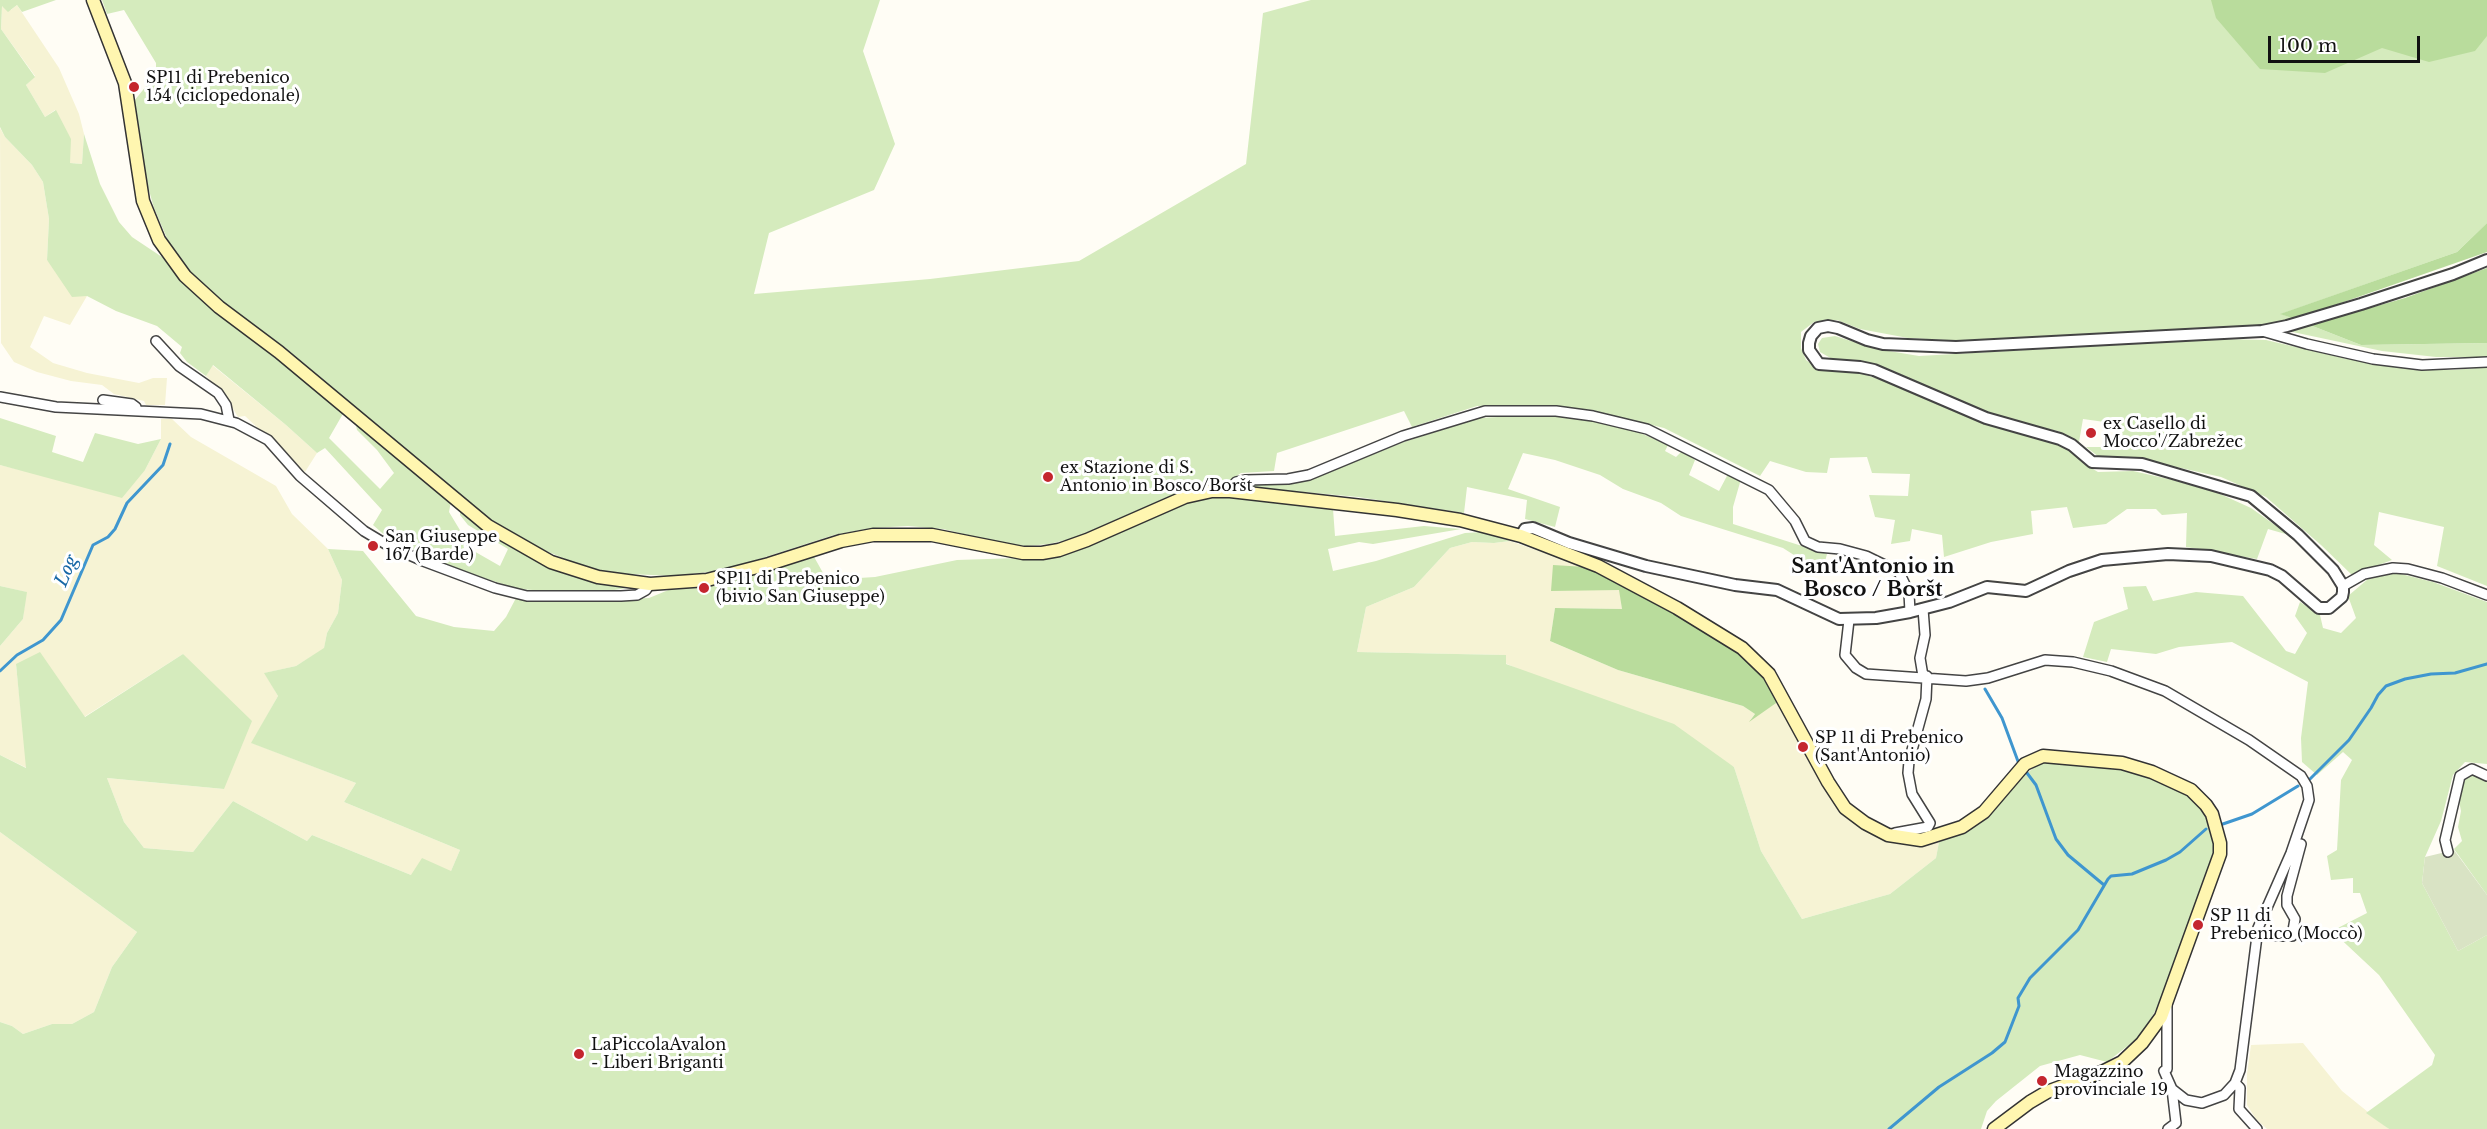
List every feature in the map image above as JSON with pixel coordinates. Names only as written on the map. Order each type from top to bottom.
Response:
[{"type":"main road","points":[[93,0],[125,83],[143,201],[159,240],[185,276],[219,307],[279,352],[488,526],[536,554],[575,571],[598,577],[650,584],[707,580],[769,564],[841,541],[873,535],[932,535],[1023,554],[1042,553],[1059,550],[1087,540],[1185,497],[1212,491],[1230,491],[1428,514],[1521,536],[1598,566],[1703,623],[1749,653],[1769,674],[1828,782],[1845,808],[1865,823],[1887,835],[1921,840],[1962,827],[1984,812],[2025,764],[2043,756],[2122,763],[2152,772],[2191,790],[2212,814],[2220,843],[2220,855],[2167,1002],[2152,1031],[2122,1062],[2048,1092],[1994,1129]]},
{"type":"street","points":[[1521,536],[1525,529],[1533,528],[1569,543],[1634,563],[1735,585],[1777,590],[1839,619],[1849,620],[1876,618],[1923,609],[1949,602],[1987,587],[2026,591],[2069,571],[2102,560],[2168,554],[2211,556],[2270,570],[2282,576],[2319,608],[2329,608],[2342,597],[2343,586],[2333,570],[2298,535],[2251,496],[2142,464],[2092,462],[2060,438],[1986,418],[1874,370],[1819,364],[1813,358],[1809,343],[1818,328],[1828,326],[1882,344],[1956,347],[2262,331],[2288,326],[2361,304],[2453,274],[2487,260]]},
{"type":"street","points":[[2262,331],[2280,338],[2373,358],[2422,365],[2487,362]]},
{"type":"street","points":[[156,341],[179,366],[218,393],[226,405],[229,420]]},
{"type":"street","points":[[0,390],[4,398],[56,407],[201,414],[229,420],[251,429],[268,440],[306,481],[364,531],[389,546],[460,576],[526,596],[637,595],[646,590],[650,584]]},
{"type":"street","points":[[103,400],[132,404],[137,411]]},
{"type":"street","points":[[1230,491],[1236,482],[1245,480],[1288,479],[1309,475],[1403,436],[1485,411],[1557,411],[1593,416],[1647,429],[1769,490],[1795,521],[1805,541],[1818,547],[1840,549],[1866,556],[1899,572],[1909,592],[1910,612]]},
{"type":"street","points":[[2343,586],[2364,574],[2392,568],[2408,569],[2442,578],[2487,595]]},
{"type":"street","points":[[1887,835],[1928,827],[1930,823],[1912,794],[1908,773],[1926,699],[1925,676],[1920,658],[1925,634],[1923,609]]},
{"type":"street","points":[[1849,620],[1845,655],[1856,668],[1866,674],[1925,676],[1966,681],[1988,678],[2034,662],[2058,660],[2111,671],[2165,691],[2249,740],[2301,776],[2307,786],[2309,800],[2303,822],[2258,928],[2240,1070],[2235,1083],[2224,1095],[2202,1103],[2186,1100],[2172,1089]]},
{"type":"street","points":[[2448,852],[2445,840],[2460,776],[2472,769],[2487,776]]},
{"type":"street","points":[[2258,936],[2292,936],[2295,919],[2288,905],[2288,896],[2295,862],[2306,827],[2303,822]]},
{"type":"street","points":[[2167,1002],[2167,1069],[2164,1071],[2172,1089],[2176,1123],[2168,1129]]},
{"type":"street","points":[[2235,1083],[2240,1088],[2239,1108],[2257,1129]]},
{"type":"shaded area","points":[[17,5],[59,68],[79,114],[84,134],[82,164],[70,163],[55,110],[45,117],[26,85],[35,76],[1,29],[2,6],[11,10]]},
{"type":"shaded area","points":[[0,128],[5,137],[32,165],[43,182],[49,219],[47,260],[87,296],[70,325],[44,316],[30,347],[53,363],[87,373],[139,383],[153,378],[167,378],[165,405],[146,405],[144,401],[114,394],[102,385],[71,381],[37,372],[14,362],[1,343]]},
{"type":"shaded area","points":[[212,365],[317,453],[305,472],[245,416],[238,417],[224,394],[206,376]]},
{"type":"shaded area","points":[[161,419],[172,419],[191,437],[276,486],[292,514],[328,549],[342,580],[338,613],[327,633],[324,649],[296,666],[265,673],[278,696],[252,743],[356,783],[344,802],[460,850],[451,871],[411,875],[312,835],[307,841],[233,801],[193,852],[144,848],[124,822],[107,778],[224,789],[183,654],[84,717],[16,665],[27,768],[0,755],[0,646],[23,619],[26,592],[0,586],[0,465],[45,476],[145,470],[161,439]]},
{"type":"shaded area","points":[[1510,541],[1586,567],[1620,590],[1622,609],[1555,608],[1550,641],[1618,670],[1743,706],[1755,714],[1750,720],[1779,701],[1851,819],[1864,830],[1901,844],[1922,845],[1939,842],[1936,858],[1890,894],[1802,919],[1761,851],[1734,767],[1505,663],[1505,655],[1357,652],[1366,607],[1414,587],[1450,548],[1472,542]]},
{"type":"shaded area","points":[[0,832],[137,932],[112,967],[94,1012],[72,1024],[52,1024],[23,1034],[12,1026],[0,1022]]},
{"type":"shaded area","points":[[2303,1043],[2342,1091],[2389,1129],[2267,1129],[2256,1119],[2247,1105],[2247,1074],[2251,1045]]},
{"type":"green space","points":[[0,0],[56,0],[22,12],[17,5],[8,12],[2,6],[1,29],[35,77],[26,85],[45,117],[56,110],[71,139],[70,163],[82,164],[84,134],[100,184],[119,222],[132,237],[162,257],[184,284],[205,303],[344,412],[329,438],[380,489],[394,473],[377,450],[357,430],[355,421],[451,501],[449,512],[472,550],[500,566],[508,549],[468,525],[460,515],[460,508],[551,567],[589,581],[633,587],[608,591],[563,592],[518,589],[456,569],[389,539],[373,525],[382,510],[325,448],[317,453],[213,365],[206,376],[187,362],[180,353],[182,347],[157,326],[116,311],[87,296],[72,297],[47,260],[49,219],[43,182],[32,165],[5,137],[0,127]]},
{"type":"green space","points":[[102,0],[880,0],[863,51],[895,144],[874,190],[769,233],[754,294],[930,279],[1079,261],[1246,164],[1263,13],[1311,0],[2487,0],[2487,223],[2457,252],[2281,314],[2295,319],[2246,327],[1984,342],[1908,338],[1860,329],[1837,320],[1814,322],[1801,332],[1801,348],[1806,360],[1820,370],[1851,370],[2001,428],[2069,448],[2083,463],[2098,472],[2133,471],[2173,480],[2218,493],[2251,508],[2289,535],[2268,529],[2257,559],[2186,547],[2187,513],[2162,515],[2156,509],[2127,509],[2106,524],[2073,528],[2067,507],[2031,511],[2033,534],[1991,542],[1944,557],[1942,535],[1912,529],[1910,541],[1891,544],[1895,520],[1875,517],[1869,495],[1908,496],[1910,474],[1872,473],[1867,457],[1830,458],[1827,473],[1806,472],[1770,461],[1760,476],[1664,428],[1591,410],[1526,405],[1477,406],[1412,427],[1404,411],[1277,453],[1274,471],[1241,473],[1232,479],[1228,486],[1212,485],[1179,492],[1074,538],[1049,544],[1027,546],[1004,544],[943,529],[908,526],[872,528],[834,535],[725,570],[674,576],[606,573],[532,545],[503,528],[474,507],[287,349],[213,295],[193,275],[169,243],[154,208],[143,169],[134,101],[156,74],[156,63],[124,10],[107,14]]},
{"type":"green space","points":[[2211,0],[2487,0],[2487,36],[2475,51],[2429,62],[2382,48],[2325,73],[2260,69],[2216,18]]},
{"type":"green space","points":[[2487,223],[2487,252],[2295,319],[2280,314],[2457,252]]},
{"type":"green space","points":[[2487,268],[2487,343],[2361,345],[2310,325],[2405,298]]},
{"type":"green space","points":[[2310,325],[2361,345],[2487,343],[2487,357],[2436,357],[2382,351],[2288,331]]},
{"type":"green space","points":[[1835,336],[1877,349],[1919,356],[2221,339],[2266,340],[2347,359],[2414,369],[2453,370],[2487,367],[2487,586],[2437,566],[2444,527],[2379,512],[2374,545],[2392,560],[2352,575],[2266,497],[2221,477],[2136,458],[2099,457],[2086,447],[2121,447],[2119,424],[2083,419],[2079,442],[2058,431],[2007,421],[1889,369],[1855,360],[1834,360],[1820,352],[1818,344],[1822,338]]},
{"type":"green space","points":[[1550,414],[1587,419],[1631,429],[1668,445],[1665,451],[1676,457],[1682,451],[1695,460],[1689,475],[1719,491],[1728,474],[1741,479],[1733,507],[1733,524],[1827,554],[1822,573],[1783,548],[1681,516],[1661,503],[1623,489],[1600,475],[1555,460],[1523,453],[1508,489],[1560,507],[1555,527],[1525,519],[1527,500],[1467,487],[1464,513],[1358,497],[1249,487],[1263,483],[1289,483],[1319,476],[1404,442],[1480,418]]},
{"type":"green space","points":[[0,418],[56,436],[52,452],[83,462],[95,433],[138,444],[161,439],[145,470],[122,498],[0,465]]},
{"type":"green space","points":[[1213,495],[1333,509],[1335,536],[1424,526],[1461,529],[1373,544],[1359,542],[1328,549],[1333,571],[1376,561],[1465,533],[1483,532],[1510,541],[1472,542],[1450,548],[1414,587],[1366,607],[1357,652],[1506,655],[1506,664],[1674,724],[1734,767],[1761,851],[1802,919],[1890,894],[1936,858],[1939,842],[1962,834],[1981,823],[2027,773],[2039,764],[2052,761],[2108,765],[2154,777],[2192,797],[2210,821],[2216,851],[2164,993],[2153,1015],[2138,1038],[2107,1062],[2080,1055],[2040,1066],[1996,1101],[1987,1111],[1981,1129],[0,1129],[0,1022],[12,1026],[23,1034],[52,1024],[72,1024],[94,1012],[112,967],[137,932],[0,832],[0,755],[26,768],[16,664],[40,652],[85,717],[183,654],[252,721],[224,789],[107,778],[124,822],[144,848],[193,852],[233,801],[307,841],[312,835],[411,875],[422,858],[451,871],[460,850],[344,802],[356,783],[251,743],[278,696],[264,673],[296,666],[324,648],[327,633],[338,613],[342,580],[328,549],[363,551],[416,616],[454,627],[494,631],[506,617],[516,598],[551,602],[649,598],[671,589],[719,583],[813,555],[827,580],[875,577],[957,560],[1018,558]]},
{"type":"green space","points":[[1553,565],[1586,567],[1611,578],[1732,647],[1764,677],[1779,701],[1749,722],[1755,714],[1743,706],[1618,670],[1550,641],[1555,608],[1622,609],[1619,590],[1551,591]]},
{"type":"green space","points":[[2397,573],[2433,582],[2487,602],[2487,764],[2465,762],[2453,775],[2441,821],[2425,857],[2422,883],[2458,951],[2487,935],[2487,1129],[2389,1129],[2366,1113],[2432,1065],[2435,1055],[2379,975],[2332,931],[2367,913],[2360,893],[2353,893],[2353,878],[2331,880],[2327,856],[2337,850],[2341,780],[2352,760],[2343,752],[2317,775],[2302,762],[2301,738],[2308,682],[2232,642],[2179,647],[2156,654],[2111,649],[2107,662],[2083,657],[2094,622],[2128,609],[2123,587],[2146,586],[2153,601],[2196,592],[2243,596],[2286,651],[2295,654],[2307,633],[2295,616],[2300,602],[2320,615],[2323,628],[2341,633],[2356,618],[2348,596],[2368,579]]},
{"type":"green space","points":[[0,586],[27,592],[23,619],[0,646]]},
{"type":"green space","points":[[2469,774],[2478,776],[2487,782],[2487,895],[2454,849],[2462,841],[2458,827],[2461,811],[2458,796]]},
{"type":"green space","points":[[2454,850],[2487,895],[2487,935],[2458,951],[2422,883],[2425,857]]},
{"type":"waterway","name":"Log","points":[[0,671],[17,655],[43,640],[61,620],[93,545],[108,537],[115,529],[127,503],[163,465],[170,444]]},
{"type":"waterway","points":[[2310,779],[2349,740],[2386,686],[2405,679],[2431,674],[2455,673],[2487,664]]},
{"type":"waterway","points":[[1985,689],[2002,718],[2019,764]]},
{"type":"waterway","points":[[2027,773],[2036,785],[2056,839],[2068,855],[2104,885]]},
{"type":"waterway","points":[[2220,825],[2252,814],[2298,786]]},
{"type":"waterway","points":[[1889,1129],[1939,1087],[2005,1042],[2019,1006],[2018,998],[2030,978],[2078,930],[2111,876],[2132,874],[2166,860],[2180,852],[2206,829]]},
{"type":"place","name":"SP11 di Prebenico 154 (ciclopedonale)","points":[[134,87]]},
{"type":"place","name":"ex Casello di Mocco'/Zabrežec","points":[[2091,433]]},
{"type":"place","name":"ex Stazione di S. Antonio in Bosco/Boršt","points":[[1048,477]]},
{"type":"place","name":"San Giuseppe 167 (Barde)","points":[[373,546]]},
{"type":"place","name":"SP11 di Prebenico (bivio San Giuseppe)","points":[[704,588]]},
{"type":"place","name":"SP 11 di Prebenico (Sant'Antonio)","points":[[1803,747]]},
{"type":"place","name":"SP 11 di Prebenico (Moccò)","points":[[2198,925]]},
{"type":"place","name":"LaPiccolaAvalon - Liberi Briganti","points":[[579,1054]]},
{"type":"place","name":"Magazzino provinciale 19","points":[[2042,1081]]},
{"type":"district","name":"Sant'Antonio in Bosco / Boršt","points":[[1873,578]]}]
